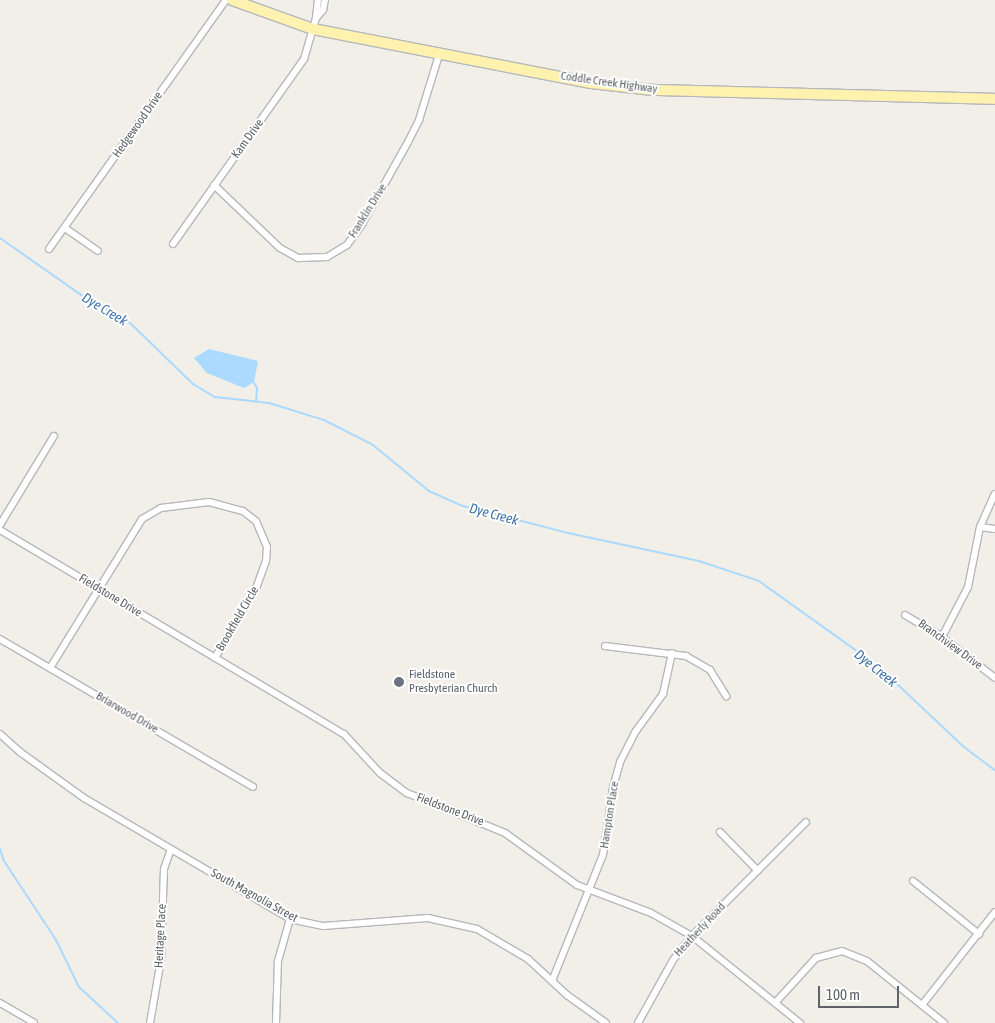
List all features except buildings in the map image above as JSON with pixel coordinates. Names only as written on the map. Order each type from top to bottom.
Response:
[{"type":"main road","name":"Coddle Creek Highway","points":[[232,0],[313,29],[591,83],[653,90],[995,99]]},
{"type":"street","name":"Hedgewood Drive","points":[[49,249],[226,0]]},
{"type":"street","points":[[316,18],[318,0]]},
{"type":"street","points":[[316,18],[323,10],[325,0]]},
{"type":"street","name":"Kam Drive","points":[[173,244],[291,81],[304,59],[316,18]]},
{"type":"street","name":"Franklin Drive","points":[[214,185],[280,248],[298,258],[327,257],[347,245],[362,224],[408,142],[419,120],[439,54]]},
{"type":"street","points":[[65,228],[98,251]]},
{"type":"street","points":[[0,525],[54,436]]},
{"type":"street","points":[[942,637],[968,587],[980,528],[995,494]]},
{"type":"street","name":"Brookfield Circle","points":[[50,668],[135,527],[151,512],[209,502],[243,510],[256,521],[264,533],[266,562],[256,588],[215,658]]},
{"type":"street","points":[[980,528],[995,530]]},
{"type":"street","name":"Fieldstone Drive","points":[[0,530],[344,734],[380,773],[407,793],[505,833],[560,874],[589,890],[651,913],[692,936],[800,1023]]},
{"type":"street","name":"Branchview Drive","points":[[904,615],[942,637],[995,678]]},
{"type":"street","name":"Briarwood Drive","points":[[0,639],[253,787]]},
{"type":"street","points":[[604,646],[686,656],[710,670],[726,696]]},
{"type":"street","name":"Hampton Place","points":[[552,981],[605,847],[613,787],[620,762],[636,731],[663,694],[672,653]]},
{"type":"street","name":"South Magnolia Street","points":[[0,734],[20,752],[84,798],[290,919],[322,926],[404,918],[450,921],[477,929],[509,945],[606,1023]]},
{"type":"street","name":"Heatherly Road","points":[[638,1023],[673,960],[692,936],[806,822]]},
{"type":"street","points":[[720,832],[758,871]]},
{"type":"street","name":"Heritage Place","points":[[150,1023],[161,959],[164,869],[171,849]]},
{"type":"street","points":[[913,881],[979,934]]},
{"type":"street","points":[[922,1005],[995,912]]},
{"type":"street","points":[[276,1023],[278,962],[290,919]]},
{"type":"street","points":[[775,1003],[816,958],[842,951],[867,961],[944,1023]]},
{"type":"street","points":[[0,1003],[34,1023]]},
{"type":"water","points":[[209,349],[258,361],[254,382],[244,388],[207,373],[194,358]]},
{"type":"waterway","name":"Dye Creek","points":[[0,238],[81,295],[128,321],[193,384],[215,397],[269,403],[324,420],[373,445],[429,491],[463,506],[568,533],[699,561],[759,581],[879,667],[964,747],[995,770]]},
{"type":"waterway","points":[[253,381],[257,388],[256,402]]},
{"type":"waterway","points":[[0,849],[4,861],[56,940],[79,987],[118,1023]]},
{"type":"place","name":"Fieldstone Presbyterian Church","points":[[399,682]]}]
